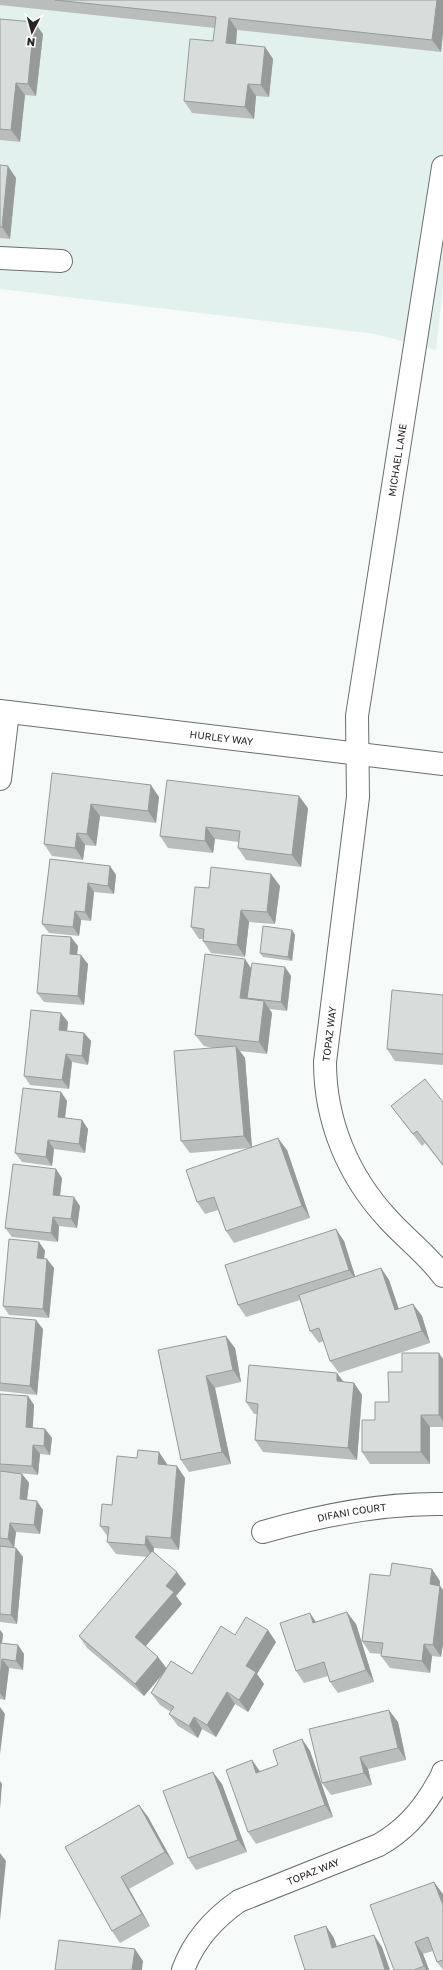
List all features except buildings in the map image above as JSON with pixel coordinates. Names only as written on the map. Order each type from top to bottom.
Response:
[{"type":"street","name":"MICHAEL LANE","points":[[357,754],[357,716],[443,167]]},
{"type":"street","points":[[0,258],[61,262]]},
{"type":"street","name":"HURLEY WAY","points":[[4,712],[443,764]]},
{"type":"street","points":[[0,779],[4,712]]},
{"type":"street","name":"TOPAZ WAY","points":[[357,754],[358,797],[325,1062],[326,1089],[332,1120],[345,1156],[364,1190],[388,1220],[434,1263],[443,1276]]},
{"type":"street","name":"DIFANI COURT","points":[[263,1532],[311,1518],[365,1508],[443,1504]]},
{"type":"street","name":"TOPAZ WAY","points":[[183,1970],[188,1956],[198,1940],[223,1911],[239,1901],[379,1845],[395,1835],[410,1823],[422,1809],[443,1772]]},
{"type":"shaded area","points":[[0,0],[443,0],[443,288],[436,350],[375,334],[0,289]]}]
